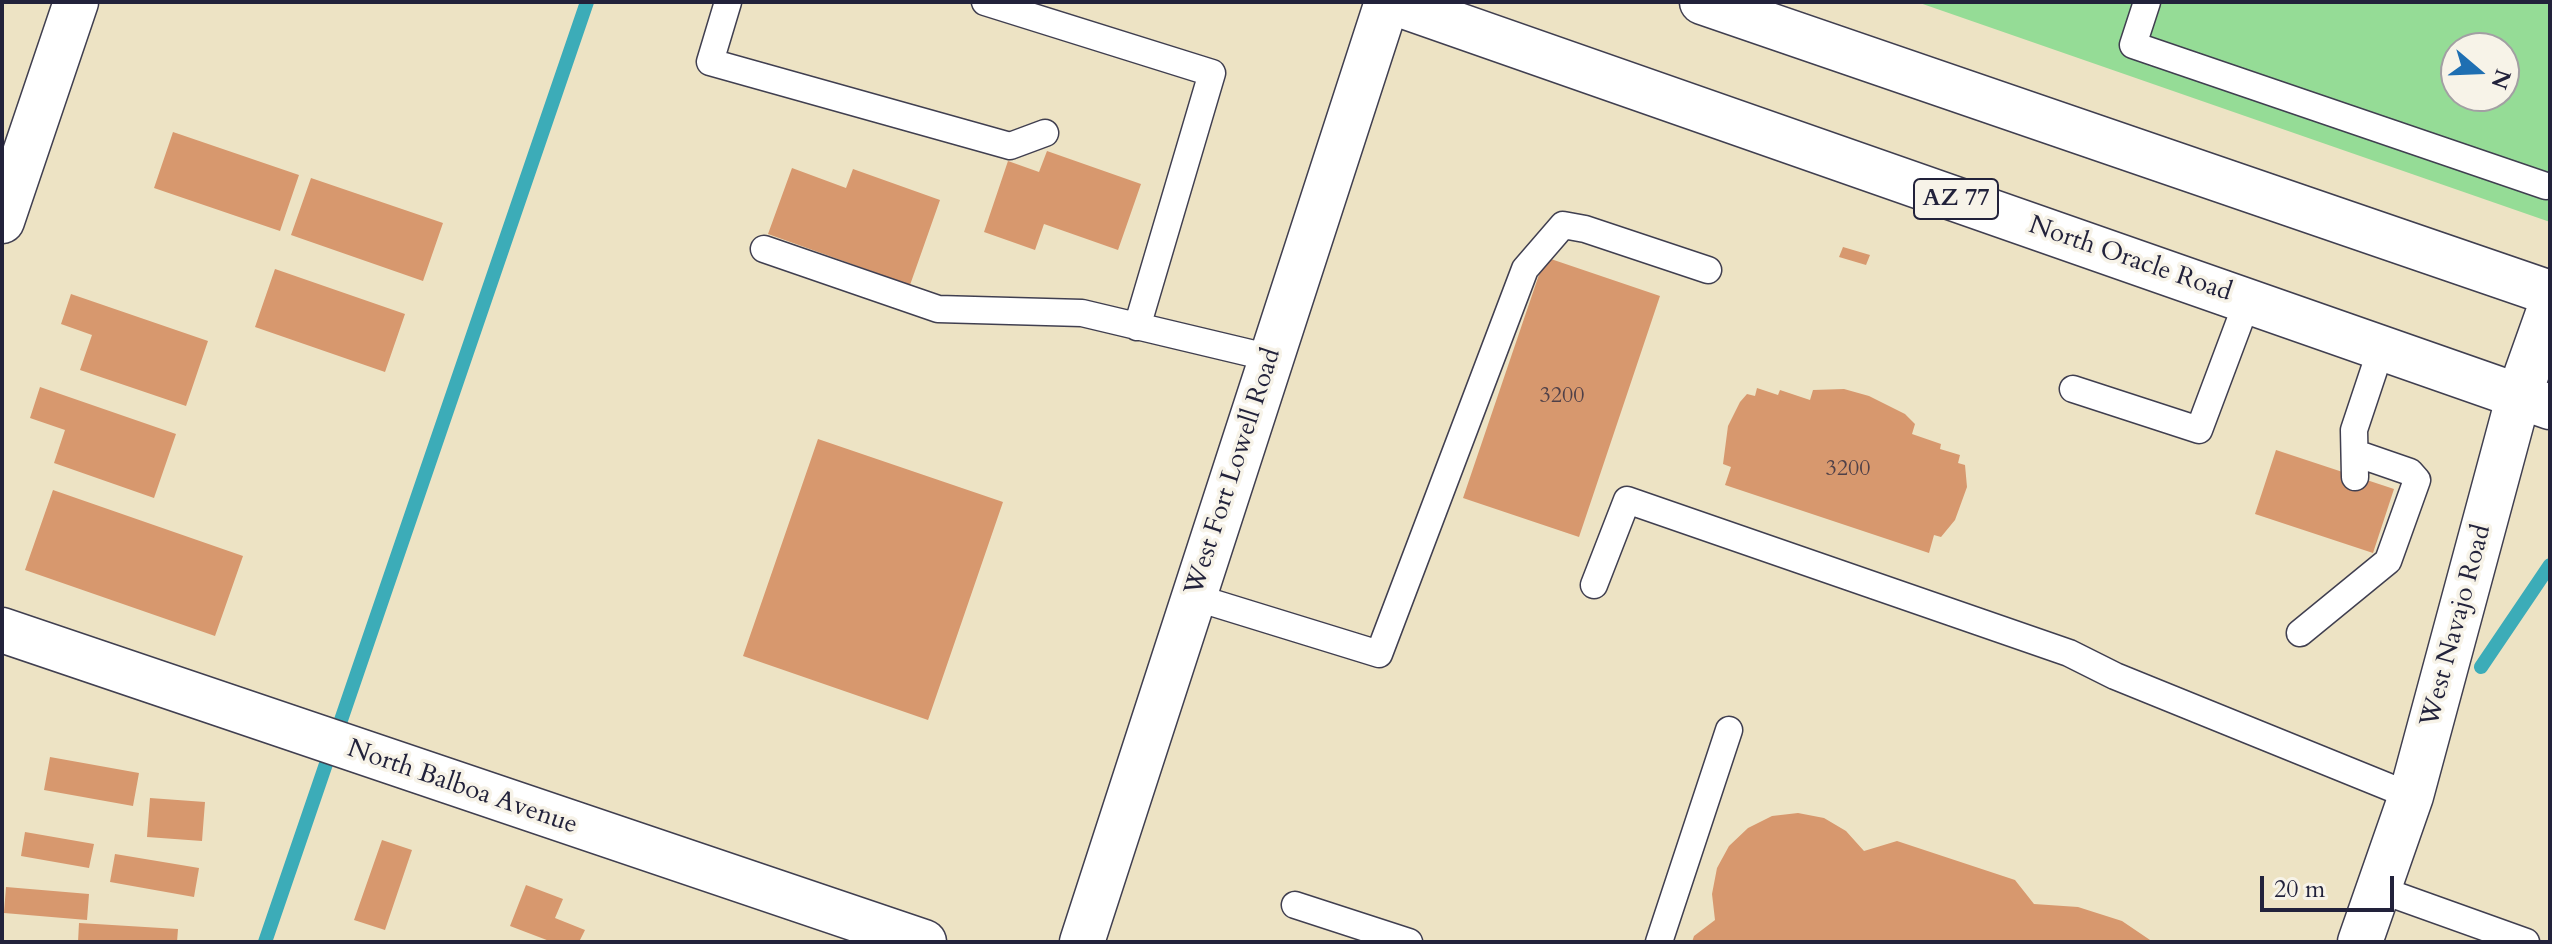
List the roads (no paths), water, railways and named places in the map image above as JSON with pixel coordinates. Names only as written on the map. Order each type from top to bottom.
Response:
[{"type":"main road","points":[[2,221],[76,2]]},
{"type":"main road","name":"North Oracle Road","points":[[1390,2],[2535,401]]},
{"type":"main road","name":"West Fort Lowell Road","points":[[1082,942],[1390,2]]},
{"type":"main road","points":[[1702,2],[2550,293]]},
{"type":"main road","name":"West Navajo Road","points":[[2360,942],[2411,796],[2535,401],[2550,308]]},
{"type":"main road","name":"North Balboa Avenue","points":[[2,630],[924,942]]},
{"type":"lane","points":[[728,2],[710,62],[1010,146],[1045,133]]},
{"type":"lane","points":[[985,2],[1212,73],[1137,327]]},
{"type":"lane","points":[[2147,2],[2133,45],[2546,186]]},
{"type":"lane","points":[[1194,597],[1379,654],[1525,269],[1563,225],[1585,229],[1708,270]]},
{"type":"lane","points":[[764,249],[938,309],[1082,313],[1271,358]]},
{"type":"lane","points":[[2073,389],[2199,430],[2247,302]]},
{"type":"lane","points":[[2300,633],[2388,561],[2417,480],[2410,472],[2355,465],[2354,430],[2381,349]]},
{"type":"lane","points":[[1594,585],[1627,500],[2069,653],[2115,676],[2411,796]]},
{"type":"lane","points":[[1659,942],[1729,730]]},
{"type":"lane","points":[[2378,889],[2526,942]]},
{"type":"lane","points":[[1295,905],[1409,942]]},
{"type":"waterway","points":[[265,942],[587,2]]},
{"type":"waterway","points":[[2481,667],[2550,565]]}]
